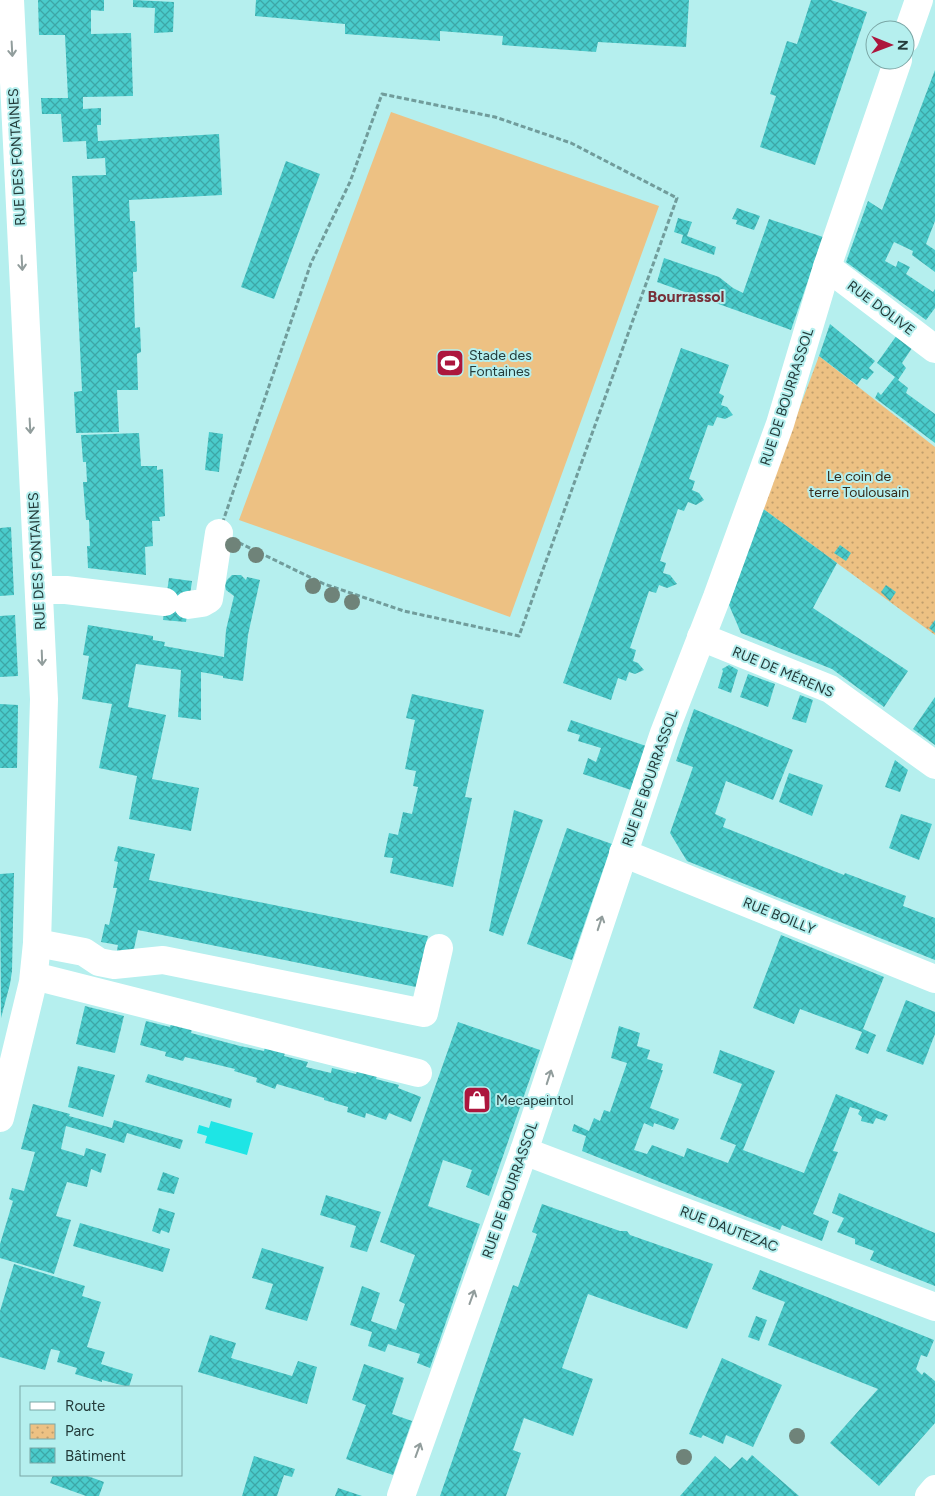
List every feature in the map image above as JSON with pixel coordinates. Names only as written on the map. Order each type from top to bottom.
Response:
[{"type":"street","name":"RUE DES FONTAINES","points":[[0,1118],[34,976],[37,943],[44,699],[39,590],[10,230],[10,0]]},
{"type":"street","points":[[912,20],[919,0]]},
{"type":"street","name":"RUE DE BOURRASSOL","points":[[401,1496],[524,1151],[664,733],[780,424],[827,267],[895,70]]},
{"type":"street","name":"RUE DOLIVE","points":[[827,267],[935,349]]},
{"type":"street","points":[[39,590],[66,590],[177,603],[202,603],[209,599],[219,533]]},
{"type":"street","name":"RUE DE MÉRENS","points":[[701,637],[830,689],[935,765]]},
{"type":"street","name":"RUE BOILLY","points":[[623,853],[935,979]]},
{"type":"street","points":[[37,943],[84,952],[99,962],[114,966],[163,960],[424,1013],[439,948]]},
{"type":"street","points":[[34,976],[418,1073]]},
{"type":"street","name":"RUE DAUTEZAC","points":[[524,1151],[935,1307]]},
{"type":"street","points":[[929,1496],[935,1489]]},
{"type":"path","points":[[382,94],[495,117],[571,143],[677,198],[519,636],[404,611],[324,584],[219,533],[311,264],[350,182],[382,94]]},
{"type":"green space","name":"Stade des Fontaines","points":[[391,112],[659,206],[510,617],[239,520]]},
{"type":"green space","name":"Le coin de terre Toulousain","points":[[819,356],[935,447],[935,635],[762,508]]},
{"type":"water","points":[[211,1121],[253,1133],[247,1155],[205,1143],[207,1136],[197,1133],[199,1125],[209,1128]]},
{"type":"building","points":[[38,0],[104,0],[104,11],[91,10],[91,34],[131,33],[133,96],[83,97],[83,109],[101,108],[101,125],[97,125],[98,141],[219,134],[222,195],[129,200],[130,221],[135,221],[137,271],[133,272],[135,328],[140,327],[141,352],[137,354],[138,390],[117,390],[119,432],[76,433],[74,392],[82,391],[72,176],[106,175],[105,158],[87,159],[86,141],[63,142],[61,114],[42,114],[41,98],[68,98],[65,35],[39,35]]},
{"type":"building","points":[[133,0],[174,2],[173,32],[154,33],[155,8],[133,7]]},
{"type":"building","points":[[256,0],[689,0],[686,47],[598,42],[596,52],[502,45],[503,36],[440,31],[440,41],[345,34],[345,24],[255,16]]},
{"type":"building","points":[[811,0],[831,0],[867,12],[815,165],[760,147],[776,96],[770,94],[787,41],[797,44]]},
{"type":"building","points":[[935,70],[935,221],[926,244],[935,250],[935,272],[912,255],[913,251],[894,242],[885,261],[896,267],[898,261],[910,267],[906,274],[933,292],[935,289],[935,308],[926,320],[846,262],[868,201],[882,210]]},
{"type":"building","points":[[286,161],[320,174],[274,299],[241,287]]},
{"type":"building","points":[[737,208],[760,216],[754,230],[736,224],[737,220],[732,219]]},
{"type":"building","points":[[678,218],[692,222],[687,236],[716,247],[714,255],[681,243],[683,235],[674,232]]},
{"type":"building","points":[[769,219],[823,237],[791,330],[657,282],[664,258],[719,277],[743,293]]},
{"type":"building","points":[[830,324],[875,361],[869,368],[874,372],[867,380],[862,378],[857,385],[819,356]]},
{"type":"building","points":[[897,335],[912,348],[902,363],[906,368],[898,380],[908,388],[906,393],[935,414],[935,443],[875,398],[878,392],[881,395],[895,377],[877,363]]},
{"type":"building","points":[[681,348],[729,365],[719,393],[724,396],[721,405],[727,407],[733,415],[725,419],[717,417],[713,426],[708,425],[689,479],[695,481],[692,490],[699,493],[704,500],[696,505],[688,502],[684,511],[678,509],[660,561],[666,563],[663,573],[670,575],[677,584],[667,588],[659,585],[656,593],[649,591],[630,648],[636,650],[633,661],[638,663],[644,670],[635,674],[629,672],[626,681],[618,678],[611,700],[563,683]]},
{"type":"building","points":[[209,432],[223,434],[219,472],[205,470]]},
{"type":"building","points":[[139,433],[141,466],[157,466],[157,470],[163,469],[165,516],[159,517],[160,521],[152,521],[153,546],[145,547],[146,575],[88,568],[87,546],[90,546],[89,520],[86,520],[83,482],[87,482],[86,462],[83,462],[81,435]]},
{"type":"building","points":[[762,508],[837,563],[813,608],[908,671],[884,707],[832,669],[741,633],[729,605]]},
{"type":"building","points":[[11,527],[14,595],[0,596],[0,528]]},
{"type":"building","points":[[840,545],[851,553],[846,561],[834,553]]},
{"type":"building","points":[[232,575],[241,575],[246,580],[247,577],[260,580],[248,635],[243,681],[201,672],[201,720],[178,717],[181,670],[136,664],[128,707],[166,715],[152,779],[199,788],[191,831],[129,819],[137,776],[99,768],[112,704],[82,699],[89,656],[83,655],[88,625],[153,636],[153,640],[165,642],[164,646],[224,657],[226,630],[234,596],[226,590],[225,585]]},
{"type":"building","points":[[169,578],[192,581],[186,622],[163,620]]},
{"type":"building","points":[[886,585],[896,592],[890,601],[881,592]]},
{"type":"building","points":[[15,615],[18,676],[0,677],[0,616]]},
{"type":"building","points":[[935,620],[935,633],[929,628]]},
{"type":"building","points":[[729,665],[738,670],[731,693],[718,688],[722,669]]},
{"type":"building","points":[[748,674],[775,684],[768,707],[740,697]]},
{"type":"building","points":[[412,694],[484,710],[465,797],[472,798],[453,887],[390,873],[393,858],[384,857],[389,833],[398,835],[403,812],[412,814],[418,787],[413,786],[416,771],[405,769],[415,720],[406,718]]},
{"type":"building","points":[[800,695],[813,700],[806,723],[792,719]]},
{"type":"building","points":[[935,697],[935,745],[913,729]]},
{"type":"building","points":[[0,704],[18,705],[17,768],[0,768]]},
{"type":"building","points":[[694,709],[793,750],[773,800],[726,781],[715,814],[726,819],[723,827],[844,875],[845,873],[906,896],[903,906],[935,918],[935,960],[687,861],[670,833],[693,767],[676,761]]},
{"type":"building","points":[[571,720],[646,746],[631,790],[583,774],[588,758],[596,762],[601,748],[578,741],[580,735],[567,731]]},
{"type":"building","points":[[895,760],[908,770],[900,792],[885,787]]},
{"type":"building","points":[[789,773],[823,785],[812,816],[779,802]]},
{"type":"building","points":[[514,810],[543,820],[503,936],[489,931]]},
{"type":"building","points":[[901,814],[932,824],[919,860],[889,848]]},
{"type":"building","points":[[567,828],[612,844],[572,960],[527,944]]},
{"type":"building","points":[[118,846],[155,854],[149,880],[428,936],[416,987],[138,930],[132,958],[116,955],[118,945],[101,942],[105,924],[109,925],[117,888],[113,888],[118,862],[114,861]]},
{"type":"building","points":[[14,873],[12,971],[1,1018],[0,874]]},
{"type":"building","points":[[781,935],[884,977],[863,1029],[876,1035],[868,1054],[855,1049],[862,1032],[800,1009],[794,1024],[753,1008]]},
{"type":"building","points":[[906,1000],[935,1012],[935,1034],[923,1065],[886,1051]]},
{"type":"building","points":[[85,1006],[124,1016],[115,1053],[76,1044]]},
{"type":"building","points":[[146,1021],[170,1027],[171,1024],[192,1029],[191,1033],[240,1046],[264,1051],[265,1047],[285,1053],[284,1056],[308,1062],[306,1067],[331,1073],[332,1068],[356,1074],[357,1071],[377,1076],[376,1079],[399,1085],[398,1088],[421,1097],[411,1122],[389,1113],[386,1120],[366,1113],[365,1118],[347,1112],[348,1107],[324,1100],[324,1098],[277,1084],[275,1089],[256,1082],[257,1078],[234,1071],[235,1069],[185,1057],[183,1061],[165,1056],[166,1052],[140,1045]]},
{"type":"building","points":[[458,1022],[540,1050],[489,1196],[466,1187],[472,1170],[443,1160],[428,1206],[480,1224],[430,1368],[417,1363],[420,1354],[388,1344],[385,1352],[368,1346],[372,1332],[350,1325],[362,1286],[380,1293],[371,1321],[396,1330],[405,1304],[399,1301],[415,1255],[380,1242]]},
{"type":"building","points":[[619,1026],[640,1033],[637,1046],[650,1050],[647,1059],[663,1064],[661,1070],[663,1070],[650,1108],[679,1119],[674,1130],[654,1123],[653,1127],[644,1123],[634,1150],[647,1154],[652,1145],[684,1157],[687,1148],[728,1163],[736,1145],[720,1139],[742,1084],[713,1073],[720,1050],[775,1071],[743,1150],[804,1173],[836,1094],[888,1115],[885,1121],[876,1118],[873,1124],[861,1121],[862,1117],[858,1114],[860,1110],[850,1107],[833,1151],[838,1152],[813,1214],[829,1221],[822,1241],[782,1225],[780,1230],[582,1151],[586,1136],[572,1131],[574,1124],[589,1131],[594,1118],[600,1121],[604,1110],[610,1112],[627,1063],[611,1058]]},
{"type":"building","points":[[78,1066],[115,1075],[103,1117],[68,1107]]},
{"type":"building","points":[[148,1074],[232,1099],[230,1108],[145,1082]]},
{"type":"building","points":[[33,1104],[112,1128],[114,1120],[183,1140],[180,1149],[127,1133],[124,1143],[66,1126],[61,1149],[84,1156],[86,1148],[106,1154],[101,1173],[91,1169],[87,1187],[67,1182],[56,1216],[71,1220],[54,1274],[0,1258],[0,1244],[13,1201],[9,1199],[12,1188],[24,1191],[35,1152],[21,1149]]},
{"type":"building","points":[[163,1172],[179,1178],[174,1194],[157,1190]]},
{"type":"building","points":[[839,1193],[935,1233],[935,1286],[870,1260],[874,1251],[855,1244],[855,1239],[837,1232],[844,1218],[832,1213]]},
{"type":"building","points":[[326,1195],[381,1212],[367,1252],[350,1247],[356,1226],[320,1215]]},
{"type":"building","points":[[542,1204],[620,1231],[627,1231],[630,1235],[713,1264],[687,1329],[588,1294],[562,1368],[593,1379],[573,1436],[524,1418],[513,1450],[521,1453],[506,1496],[440,1496],[513,1285],[518,1287],[537,1234],[532,1232]]},
{"type":"building","points":[[159,1208],[175,1213],[169,1233],[161,1230],[160,1234],[152,1231]]},
{"type":"building","points":[[80,1223],[170,1249],[163,1272],[73,1246]]},
{"type":"building","points":[[262,1248],[324,1267],[307,1321],[265,1309],[273,1284],[252,1278]]},
{"type":"building","points":[[14,1264],[85,1286],[82,1296],[101,1302],[87,1347],[105,1352],[101,1364],[133,1374],[129,1386],[102,1380],[102,1382],[75,1374],[77,1368],[57,1362],[60,1351],[51,1349],[45,1370],[0,1357],[0,1311]]},
{"type":"building","points":[[760,1270],[934,1340],[927,1357],[921,1355],[916,1369],[922,1375],[924,1372],[935,1381],[935,1423],[879,1486],[830,1443],[878,1389],[768,1345],[785,1302],[752,1289]]},
{"type":"building","points":[[756,1316],[767,1320],[759,1341],[748,1337]]},
{"type":"building","points":[[210,1335],[236,1343],[231,1358],[292,1376],[298,1361],[317,1367],[307,1404],[198,1372]]},
{"type":"building","points":[[722,1358],[782,1385],[753,1447],[726,1435],[723,1444],[703,1435],[701,1438],[689,1434]]},
{"type":"building","points":[[364,1364],[404,1378],[392,1414],[412,1421],[393,1475],[346,1459],[366,1405],[352,1400]]},
{"type":"building","points":[[752,1455],[799,1496],[680,1496],[715,1456],[730,1469],[742,1457],[747,1461]]},
{"type":"building","points":[[254,1456],[295,1469],[292,1477],[284,1475],[277,1496],[242,1496]]},
{"type":"building","points":[[53,1476],[88,1476],[104,1482],[99,1496],[86,1496],[50,1483]]},
{"type":"building","points":[[338,1488],[362,1496],[335,1496]]},
{"type":"place","name":"Stade des Fontaines","points":[[450,363]]},
{"type":"place","name":"Mecapeintol","points":[[477,1100]]},
{"type":"district","name":"Bourrassol","points":[[686,296]]}]
